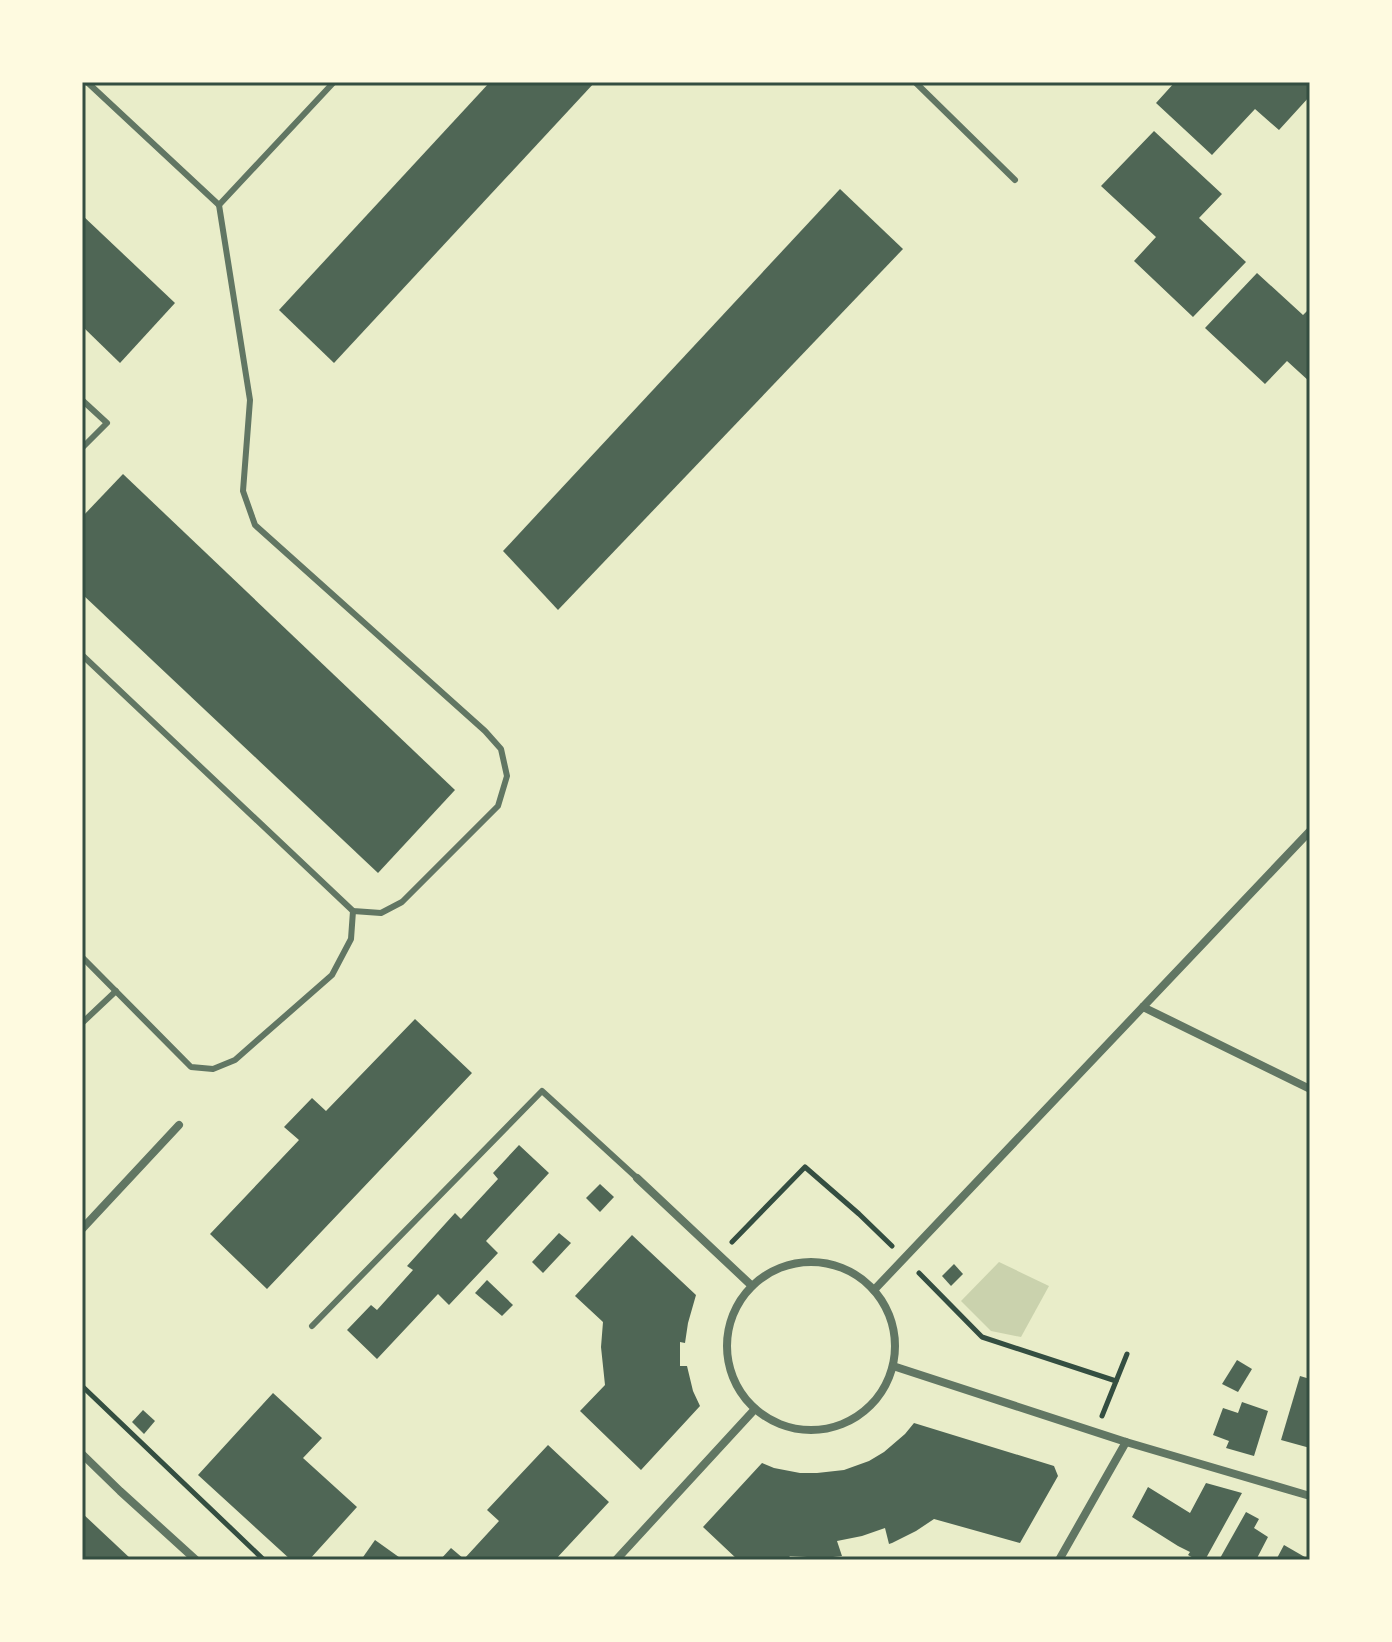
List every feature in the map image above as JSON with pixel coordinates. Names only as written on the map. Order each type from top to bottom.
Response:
[{"type":"street","points":[[874,1290],[1310,831]]},
{"type":"street","points":[[1143,1007],[1310,1089]]},
{"type":"street","points":[[82,1229],[179,1125]]},
{"type":"street","points":[[637,1178],[752,1286]]},
{"type":"street","points":[[800,1262],[828,1263],[853,1272],[874,1290],[889,1313],[895,1339],[893,1366],[882,1392],[862,1413],[836,1426],[808,1430],[780,1424],[755,1409],[740,1392],[730,1371],[727,1349],[729,1325],[738,1304],[752,1286],[774,1270],[800,1262]]},
{"type":"street","points":[[893,1366],[1126,1442],[1310,1496]]},
{"type":"street","points":[[616,1560],[755,1409]]},
{"type":"street","points":[[1059,1560],[1126,1442]]},
{"type":"street","points":[[82,1454],[196,1560]]},
{"type":"lane","points":[[82,655],[353,911],[381,913],[402,902],[498,806],[507,776],[501,749],[485,731],[255,525],[243,491],[250,400],[219,205],[87,82]]},
{"type":"lane","points":[[219,205],[334,82]]},
{"type":"lane","points":[[915,82],[1015,180]]},
{"type":"lane","points":[[82,400],[107,423],[82,448]]},
{"type":"lane","points":[[82,957],[191,1067],[213,1069],[235,1060],[332,975],[351,939],[353,911]]},
{"type":"lane","points":[[82,1023],[116,991]]},
{"type":"lane","points":[[312,1326],[542,1091],[637,1178]]},
{"type":"path","points":[[1096,1432],[1127,1354]]},
{"type":"path","points":[[82,1386],[264,1560]]},
{"type":"green space","points":[[999,1262],[1049,1286],[1021,1337],[991,1331],[961,1301]]},
{"type":"building","points":[[490,82],[595,82],[334,363],[279,310]]},
{"type":"building","points":[[1175,82],[1310,82],[1310,96],[1279,130],[1255,109],[1212,155],[1156,103]]},
{"type":"building","points":[[1154,131],[1222,194],[1199,218],[1246,262],[1193,317],[1134,261],[1156,237],[1101,186]]},
{"type":"building","points":[[840,189],[903,249],[558,610],[503,551]]},
{"type":"building","points":[[82,215],[175,303],[120,363],[82,326]]},
{"type":"building","points":[[1257,273],[1303,315],[1310,308],[1310,382],[1287,361],[1265,384],[1205,328]]},
{"type":"building","points":[[123,474],[455,790],[378,873],[82,594],[82,517]]},
{"type":"building","points":[[415,1019],[472,1073],[267,1289],[210,1234],[299,1140],[284,1127],[312,1098],[326,1111]]},
{"type":"building","points":[[519,1145],[549,1173],[486,1241],[498,1253],[449,1305],[438,1294],[377,1359],[347,1330],[371,1305],[377,1310],[413,1270],[407,1266],[455,1213],[461,1219],[498,1179],[493,1173]]},
{"type":"building","points":[[600,1184],[614,1197],[600,1212],[586,1198]]},
{"type":"building","points":[[559,1233],[571,1243],[543,1273],[532,1262]]},
{"type":"building","points":[[632,1235],[696,1295],[685,1343],[680,1342],[680,1366],[687,1366],[700,1406],[641,1470],[580,1411],[605,1385],[601,1347],[603,1322],[575,1296]]},
{"type":"building","points":[[954,1264],[963,1274],[951,1286],[942,1276]]},
{"type":"building","points":[[487,1280],[513,1305],[502,1316],[475,1293]]},
{"type":"building","points":[[1237,1360],[1252,1369],[1238,1392],[1222,1384]]},
{"type":"building","points":[[1300,1376],[1310,1379],[1310,1448],[1281,1440]]},
{"type":"building","points":[[273,1393],[322,1438],[303,1458],[357,1507],[309,1560],[291,1560],[198,1475]]},
{"type":"building","points":[[1242,1402],[1268,1411],[1254,1456],[1226,1448],[1229,1441],[1213,1435],[1223,1408],[1238,1413]]},
{"type":"building","points":[[143,1410],[155,1421],[144,1434],[132,1422]]},
{"type":"building","points":[[914,1423],[1054,1466],[1058,1476],[1020,1543],[934,1519],[889,1544],[885,1528],[837,1541],[842,1556],[738,1560],[703,1527],[762,1463],[800,1473],[844,1470],[884,1452]]},
{"type":"building","points":[[548,1445],[609,1502],[555,1560],[440,1560],[451,1548],[464,1559],[499,1521],[487,1510]]},
{"type":"building","points":[[1206,1483],[1242,1493],[1205,1560],[1188,1555],[1190,1552],[1132,1517],[1148,1487],[1190,1513]]},
{"type":"building","points":[[1246,1512],[1259,1519],[1254,1528],[1268,1537],[1256,1560],[1219,1560]]},
{"type":"building","points":[[82,1513],[132,1560],[82,1560]]},
{"type":"building","points":[[375,1540],[403,1560],[361,1560]]},
{"type":"building","points":[[1284,1545],[1310,1560],[1276,1560]]}]
